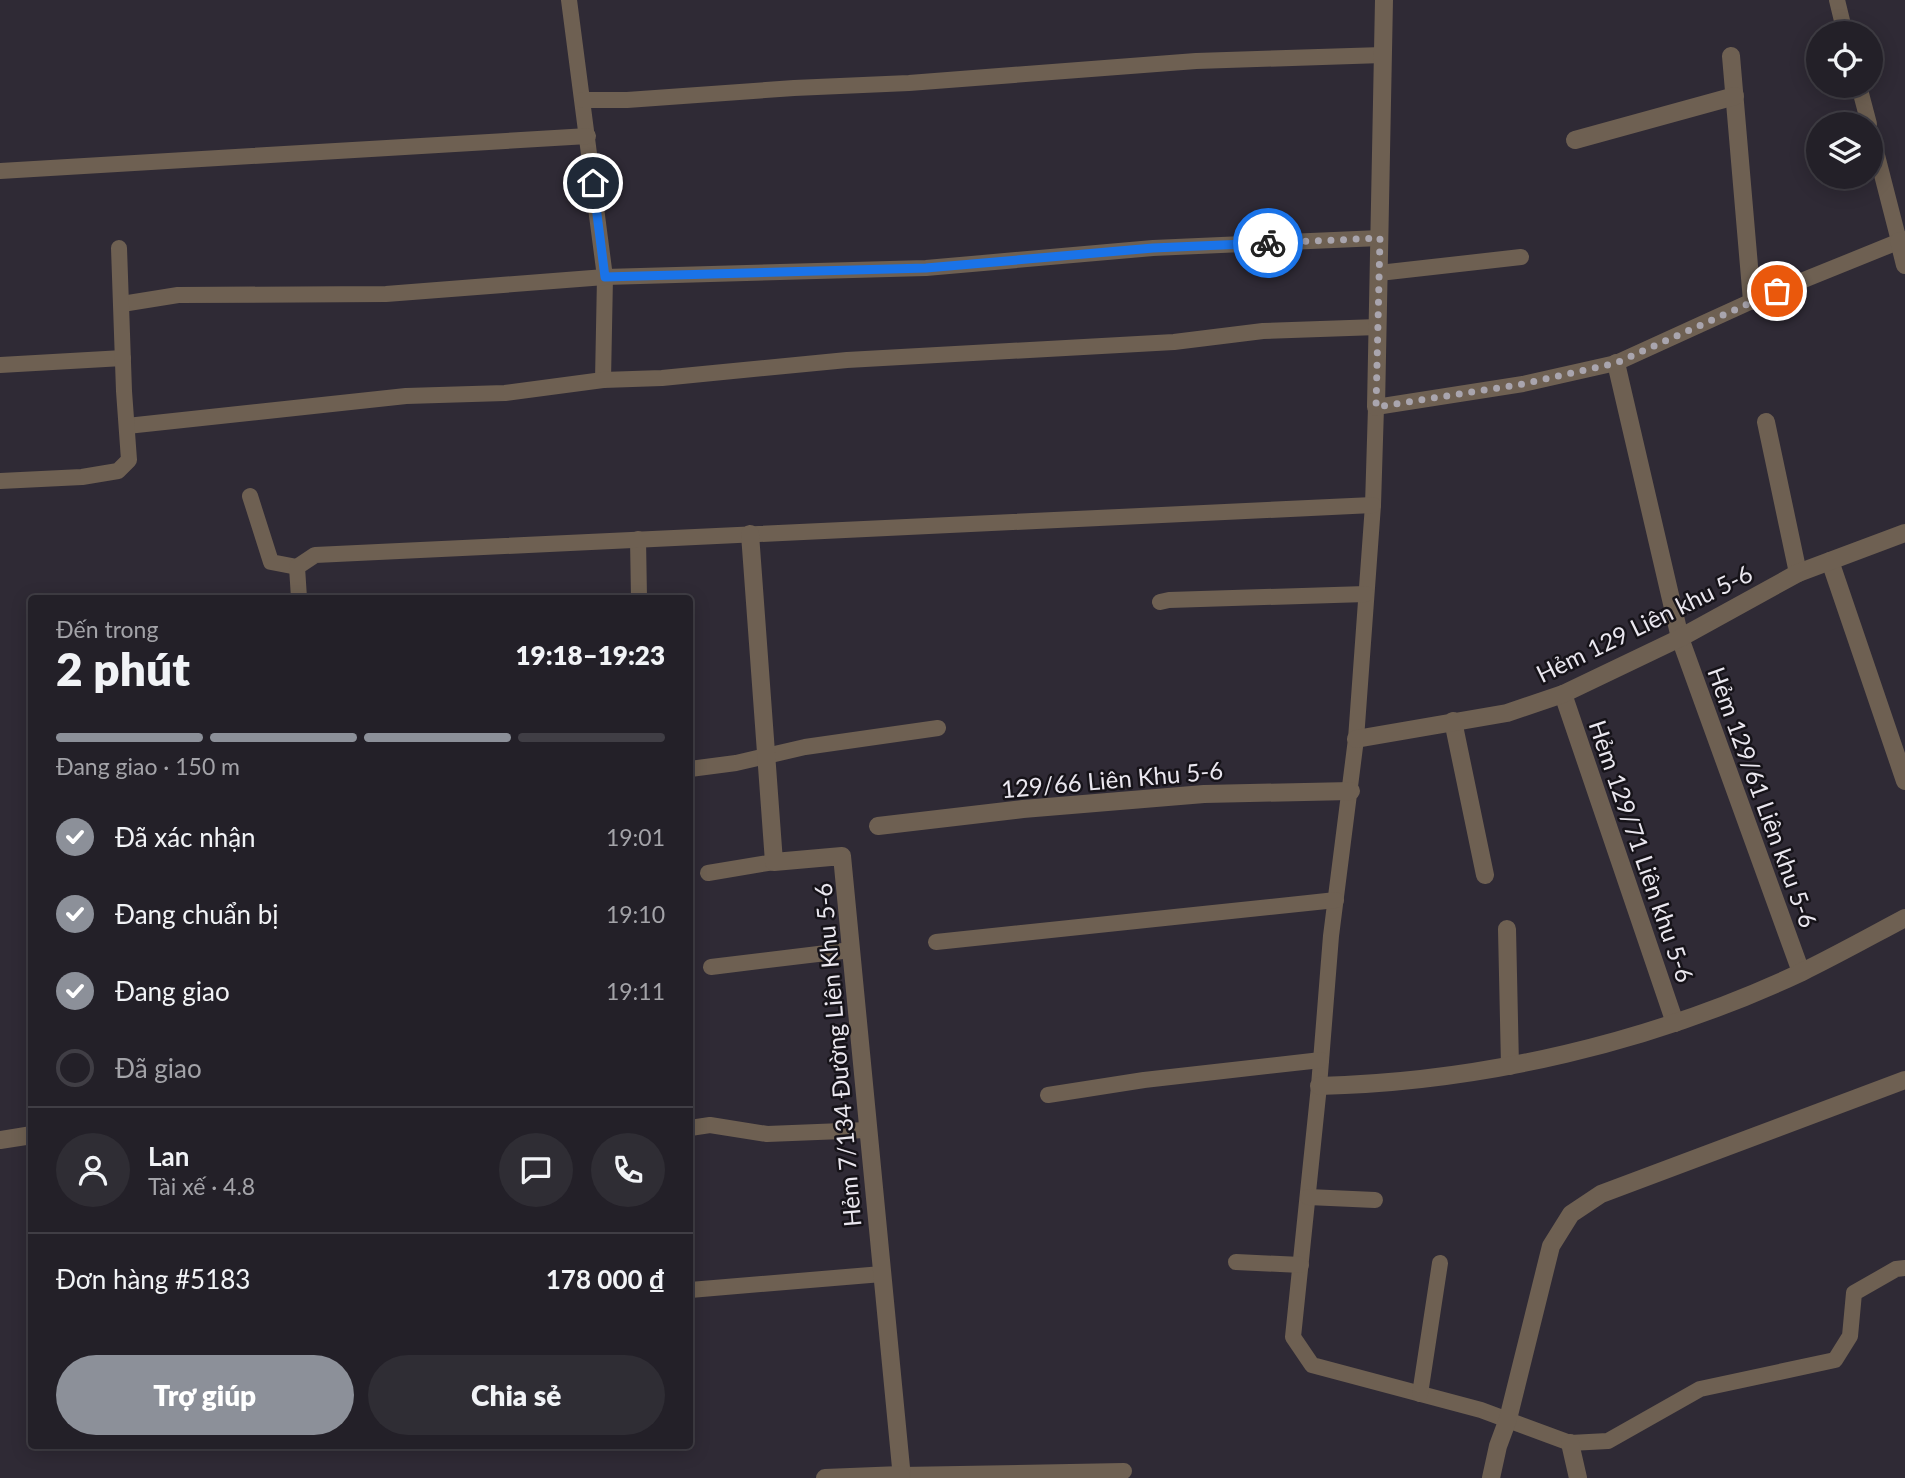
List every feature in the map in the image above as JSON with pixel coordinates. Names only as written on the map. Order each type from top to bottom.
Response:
[{"type":"street","points":[[1376,407],[1384,0]]},
{"type":"street","points":[[1731,56],[1752,301]]},
{"type":"street","points":[[1575,140],[1735,96]]},
{"type":"street","points":[[1902,240],[1905,265]]},
{"type":"street","name":"Hẻm 129/61 Liên khu 5-6","points":[[1616,363],[1680,638],[1801,972]]},
{"type":"street","points":[[1766,422],[1798,573]]},
{"type":"street","name":"Hẻm 129 Liên khu 5-6","points":[[1356,739],[1507,713],[1563,694],[1680,638],[1798,573],[1905,533]]},
{"type":"street","points":[[751,534],[774,862]]},
{"type":"street","points":[[1830,561],[1905,781]]},
{"type":"street","name":"Hẻm 129/71 Liên khu 5-6","points":[[1563,694],[1675,1023]]},
{"type":"street","points":[[1453,721],[1485,875]]},
{"type":"street","name":"129/66 Liên Khu 5-6","points":[[878,826],[1023,809],[1204,794],[1351,791]]},
{"type":"street","name":"Hẻm 7/134 Đường Liên Khu 5-6","points":[[774,862],[842,856],[902,1476]]},
{"type":"street","points":[[1320,1086],[1435,1079],[1510,1066],[1597,1046],[1675,1023],[1801,972],[1905,918]]},
{"type":"street","points":[[1507,929],[1510,1066]]},
{"type":"street","points":[[1491,1478],[1551,1246],[1571,1214],[1601,1194],[1905,1080]]},
{"type":"street","points":[[0,1140],[28,1136]]},
{"type":"street","points":[[1570,1443],[1578,1478]]},
{"type":"street","points":[[825,1478],[902,1476]]},
{"type":"lane","points":[[569,0],[605,277],[603,380]]},
{"type":"lane","points":[[1837,0],[1842,21]]},
{"type":"lane","points":[[583,100],[627,100],[909,83],[1196,61],[1382,55]]},
{"type":"lane","points":[[0,171],[588,136]]},
{"type":"lane","points":[[1883,174],[1902,240],[1752,301],[1616,363],[1523,384],[1376,407],[1373,505],[1356,739],[1331,936],[1320,1086],[1293,1338],[1312,1365],[1508,1419],[1570,1443],[1608,1441],[1700,1389],[1835,1360],[1850,1336],[1854,1293],[1896,1269],[1905,1268]]},
{"type":"lane","points":[[122,304],[178,295],[386,294],[605,277],[926,268],[1153,248],[1380,238]]},
{"type":"lane","points":[[0,481],[82,477],[118,471],[129,460],[119,248]]},
{"type":"lane","points":[[1379,273],[1521,257]]},
{"type":"lane","points":[[127,426],[406,397],[505,393],[603,380],[676,377],[932,354],[1174,342],[1263,331],[1378,327]]},
{"type":"lane","points":[[0,365],[123,358]]},
{"type":"lane","points":[[250,496],[271,562],[297,568],[315,555],[1373,505]]},
{"type":"lane","points":[[638,539],[639,595]]},
{"type":"lane","points":[[297,568],[299,595]]},
{"type":"lane","points":[[1160,603],[1170,600],[1366,594]]},
{"type":"lane","points":[[693,769],[766,754],[938,728]]},
{"type":"lane","points":[[708,873],[774,862]]},
{"type":"lane","points":[[936,942],[1336,900]]},
{"type":"lane","points":[[711,967],[851,950]]},
{"type":"lane","points":[[1048,1095],[1144,1080],[1321,1060]]},
{"type":"lane","points":[[693,1128],[710,1125],[767,1134],[868,1130]]},
{"type":"lane","points":[[1308,1197],[1375,1200]]},
{"type":"lane","points":[[1236,1262],[1301,1265]]},
{"type":"lane","points":[[1420,1394],[1440,1263]]},
{"type":"lane","points":[[693,1290],[882,1274]]},
{"type":"lane","points":[[902,1476],[1124,1471]]},
{"type":"way so far","points":[[1268,243],[1380,238],[1376,407],[1523,384],[1616,363],[1777,291]]},
{"type":"route","points":[[593,183],[605,277],[926,268],[1153,248],[1268,243]]}]
